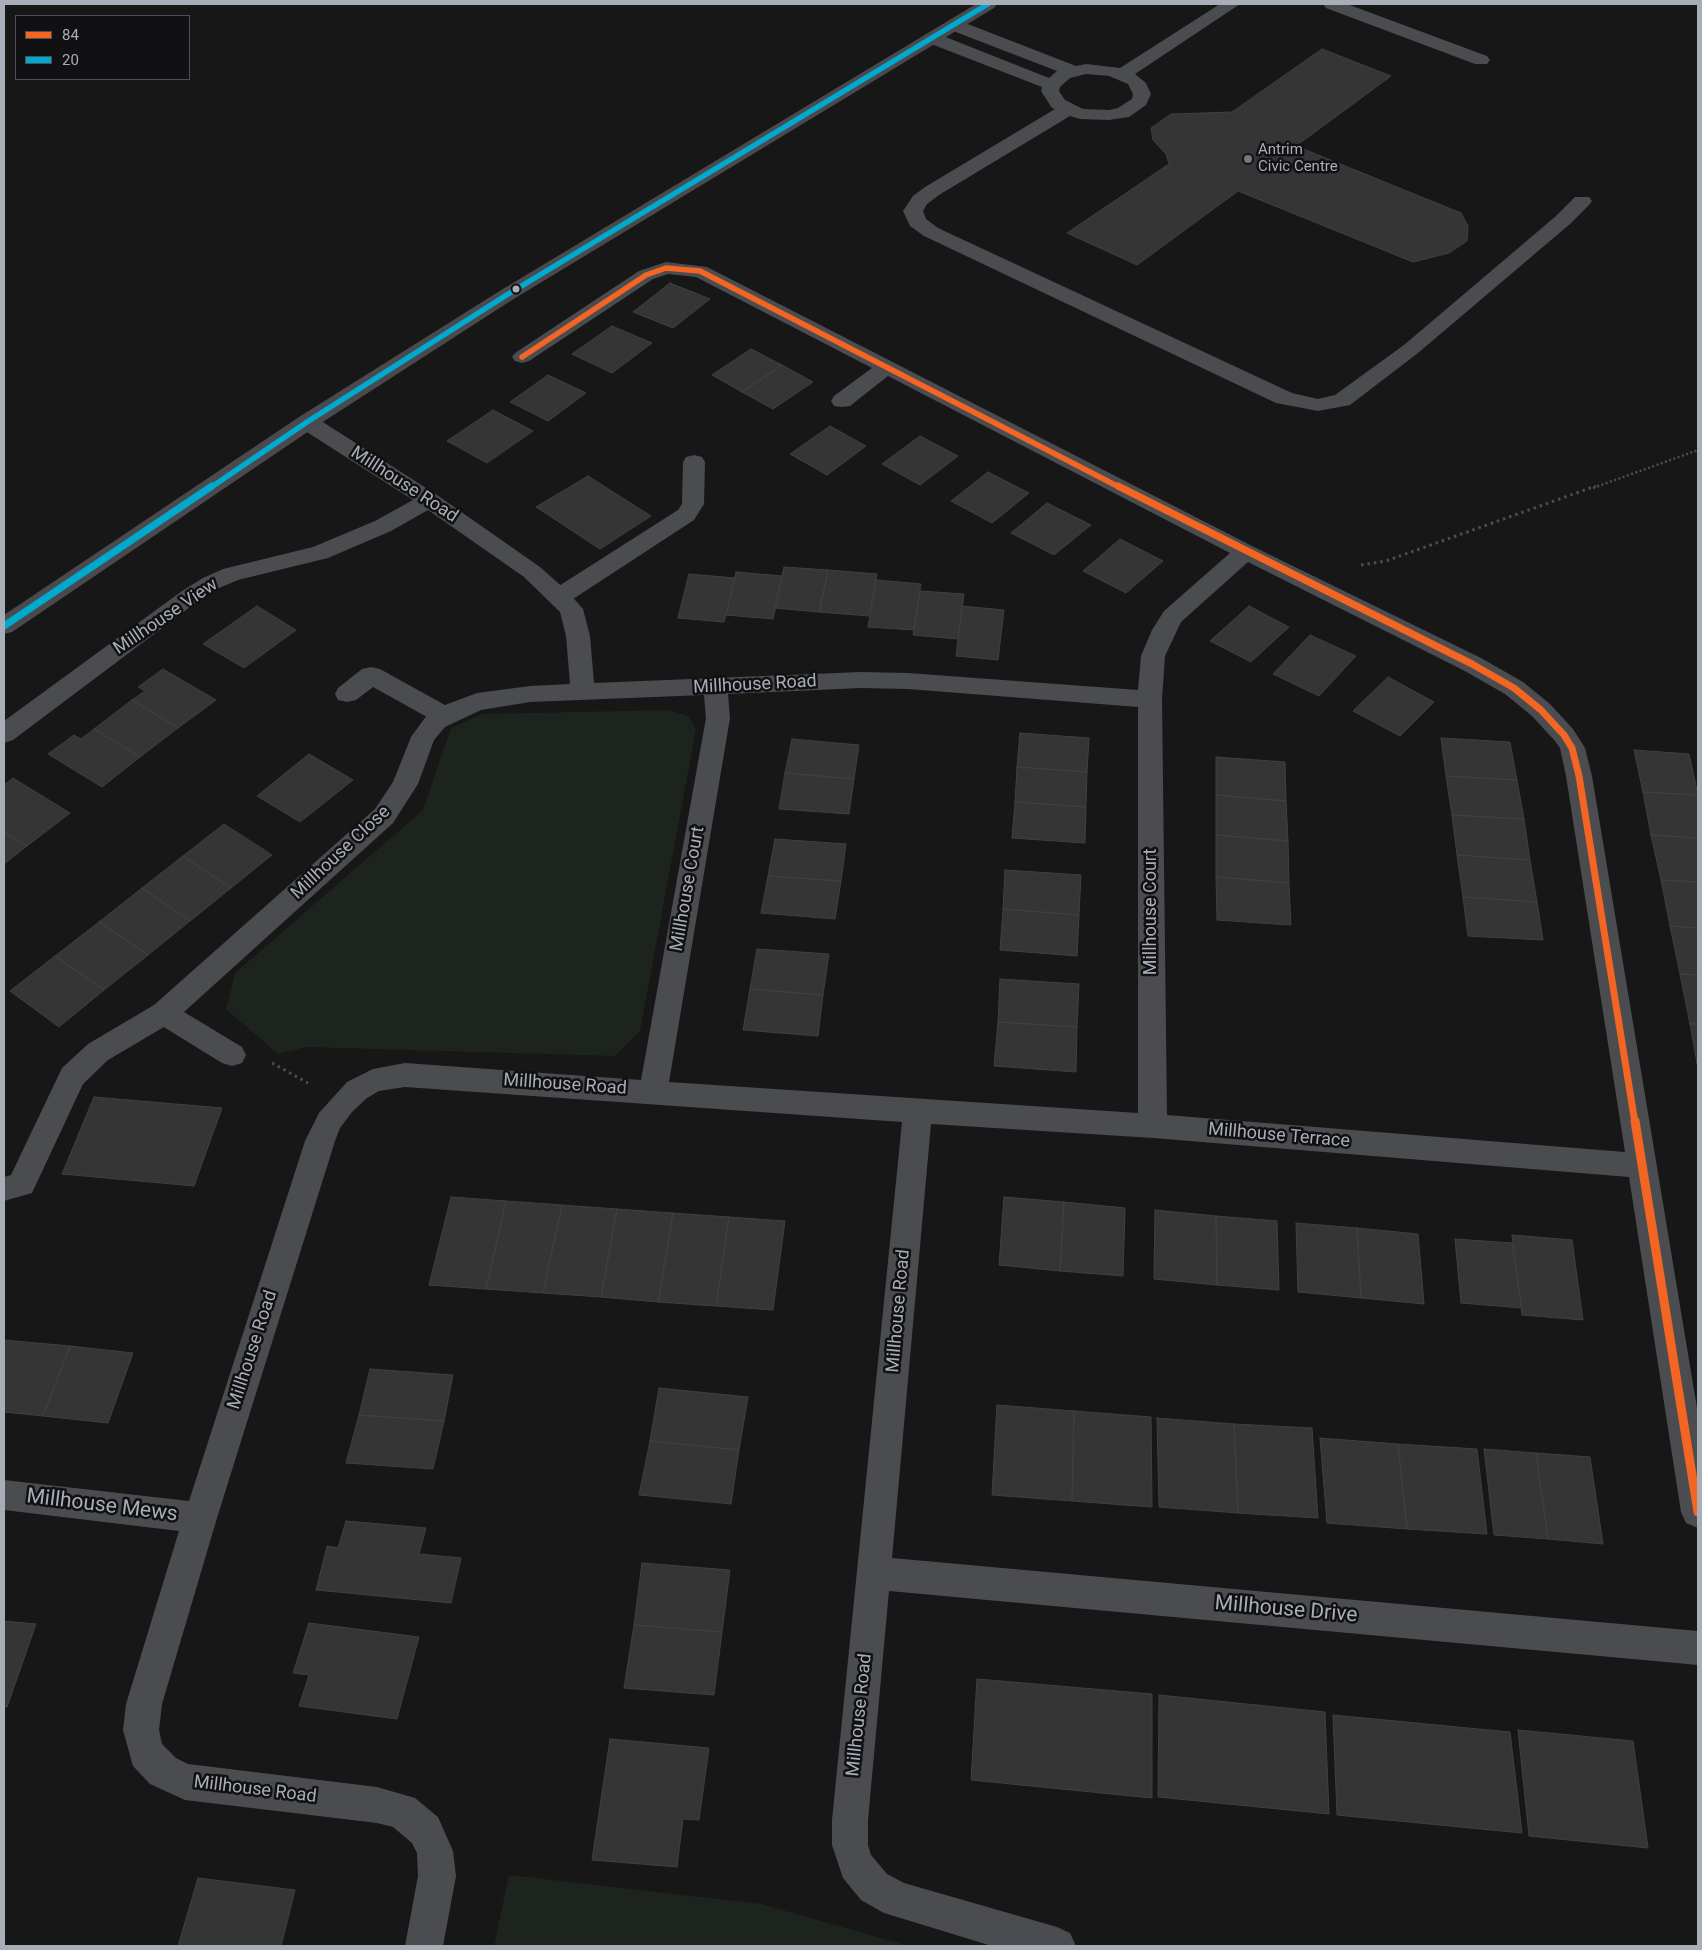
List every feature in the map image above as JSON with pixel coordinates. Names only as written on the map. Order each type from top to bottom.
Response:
[{"type":"main road","points":[[4,626],[307,422],[505,296],[988,4]]},
{"type":"street","points":[[1124,74],[1231,4]]},
{"type":"street","points":[[1332,4],[1481,60]]},
{"type":"street","points":[[954,24],[1074,71]]},
{"type":"street","points":[[932,38],[1052,85]]},
{"type":"street","points":[[1099,69],[1124,74],[1134,80],[1140,87],[1142,94],[1140,102],[1134,108],[1110,116],[1095,116],[1067,110],[1053,98],[1050,91],[1056,79],[1074,71],[1099,69]]},
{"type":"street","points":[[1067,110],[932,191],[920,200],[913,211],[917,222],[931,232],[1284,398],[1301,403],[1318,405],[1342,400],[1411,349],[1563,220],[1582,201]]},
{"type":"street","points":[[522,357],[646,275],[674,268],[691,269],[707,275],[1246,552],[1472,664],[1514,688],[1541,710],[1564,735],[1572,748],[1579,776],[1698,1512]]},
{"type":"street","points":[[842,401],[886,367]]},
{"type":"street","name":"Millhouse Road","points":[[307,422],[429,500],[532,572],[559,597],[571,609],[578,636],[583,692],[861,680],[908,681],[1150,699]]},
{"type":"street","points":[[559,597],[686,515],[693,504],[694,462]]},
{"type":"street","name":"Millhouse View","points":[[4,734],[190,596],[211,583],[232,574],[320,553],[383,526],[429,500]]},
{"type":"street","points":[[1150,699],[1154,656],[1164,630],[1172,617],[1190,598],[1246,552]]},
{"type":"street","points":[[347,694],[371,675],[445,716]]},
{"type":"street","name":"Millhouse Court","points":[[653,1091],[718,718],[715,687]]},
{"type":"street","name":"Millhouse Close","points":[[4,1189],[21,1184],[72,1076],[98,1052],[164,1013],[384,816],[405,784],[423,736],[436,721],[465,706],[491,700],[530,694],[583,692]]},
{"type":"street","name":"Millhouse Court","points":[[1150,699],[1153,1126]]},
{"type":"street","points":[[164,1013],[232,1055]]},
{"type":"street","name":"Millhouse Road","points":[[424,1946],[437,1876],[435,1851],[425,1830],[402,1811],[376,1805],[185,1782],[163,1771],[146,1753],[141,1730],[144,1704],[200,1518],[320,1141],[329,1121],[342,1104],[358,1090],[373,1081],[405,1075],[918,1110],[850,1820],[850,1845],[856,1865],[874,1887],[897,1900],[1057,1946]]},
{"type":"street","name":"Millhouse Terrace","points":[[918,1110],[1153,1126],[1641,1166]]},
{"type":"street","name":"Millhouse Mews","points":[[4,1495],[200,1518]]},
{"type":"street","name":"Millhouse Drive","points":[[874,1573],[1698,1648]]},
{"type":"path","points":[[1311,584],[1336,570],[1386,560],[1698,450]]},
{"type":"path","points":[[232,1055],[258,1054],[342,1104]]},
{"type":"shaded area","points":[[669,710],[688,716],[696,729],[640,1031],[615,1056],[306,1047],[278,1054],[226,1009],[235,973],[423,810],[451,728],[482,714]]},
{"type":"shaded area","points":[[509,1875],[761,1904],[909,1946],[494,1946]]},
{"type":"building","name":"Antrim Civic Centre","points":[[1322,49],[1391,76],[1296,146],[1461,213],[1468,226],[1467,241],[1449,253],[1413,262],[1238,191],[1137,265],[1067,233],[1169,164],[1166,154],[1153,140],[1151,128],[1171,114],[1232,112]]},
{"type":"building","points":[[670,283],[710,299],[673,328],[633,312]]},
{"type":"building","points":[[612,326],[652,343],[612,373],[572,354]]},
{"type":"building","points":[[751,349],[782,365],[742,392],[712,375]]},
{"type":"building","points":[[782,365],[813,382],[773,409],[742,392]]},
{"type":"building","points":[[548,375],[586,393],[548,421],[510,402]]},
{"type":"building","points":[[493,410],[533,431],[487,463],[447,441]]},
{"type":"building","points":[[830,426],[866,446],[827,475],[790,454]]},
{"type":"building","points":[[920,436],[958,456],[920,485],[882,464]]},
{"type":"building","points":[[988,472],[1029,493],[992,523],[951,501]]},
{"type":"building","points":[[588,476],[651,516],[600,549],[536,507]]},
{"type":"building","points":[[1047,503],[1091,525],[1054,555],[1011,533]]},
{"type":"building","points":[[1120,539],[1163,561],[1126,593],[1083,571]]},
{"type":"building","points":[[784,567],[828,570],[819,612],[775,608]]},
{"type":"building","points":[[828,570],[877,574],[869,616],[819,612]]},
{"type":"building","points":[[736,572],[782,576],[773,619],[726,615]]},
{"type":"building","points":[[689,574],[735,578],[724,622],[678,618]]},
{"type":"building","points":[[876,580],[921,584],[914,630],[868,627]]},
{"type":"building","points":[[920,591],[964,594],[958,639],[913,635]]},
{"type":"building","points":[[257,606],[296,630],[244,668],[203,644]]},
{"type":"building","points":[[962,606],[1004,610],[998,660],[956,656]]},
{"type":"building","points":[[1249,606],[1289,627],[1251,662],[1210,641]]},
{"type":"building","points":[[1310,635],[1356,656],[1319,696],[1273,674]]},
{"type":"building","points":[[163,669],[216,700],[178,728],[132,700],[145,691],[138,687]]},
{"type":"building","points":[[1388,677],[1434,702],[1400,736],[1353,711]]},
{"type":"building","points":[[132,700],[178,728],[140,757],[94,729]]},
{"type":"building","points":[[94,729],[140,757],[102,787],[48,754],[74,735],[81,739]]},
{"type":"building","points":[[1020,733],[1089,738],[1087,772],[1017,767]]},
{"type":"building","points":[[1441,738],[1510,742],[1517,780],[1446,776]]},
{"type":"building","points":[[792,739],[859,745],[854,779],[785,773]]},
{"type":"building","points":[[1634,750],[1689,754],[1698,795],[1643,792]]},
{"type":"building","points":[[309,754],[353,780],[300,822],[257,796]]},
{"type":"building","points":[[1216,757],[1285,762],[1286,801],[1216,795]]},
{"type":"building","points":[[1017,767],[1087,772],[1086,807],[1015,802]]},
{"type":"building","points":[[785,773],[854,779],[849,814],[779,809]]},
{"type":"building","points":[[1446,776],[1517,780],[1524,819],[1452,815]]},
{"type":"building","points":[[13,778],[70,813],[27,846],[4,832],[4,785]]},
{"type":"building","points":[[1643,792],[1698,795],[1698,838],[1651,835]]},
{"type":"building","points":[[1216,795],[1286,801],[1288,841],[1216,835]]},
{"type":"building","points":[[1015,802],[1086,807],[1085,843],[1012,838]]},
{"type":"building","points":[[1452,815],[1524,819],[1530,860],[1457,855]]},
{"type":"building","points":[[224,824],[272,855],[231,888],[183,856]]},
{"type":"building","points":[[4,832],[27,846],[4,864]]},
{"type":"building","points":[[1216,835],[1288,841],[1289,883],[1216,877]]},
{"type":"building","points":[[1651,835],[1698,838],[1698,882],[1661,880]]},
{"type":"building","points":[[775,839],[846,844],[841,881],[768,876]]},
{"type":"building","points":[[1457,855],[1530,860],[1537,902],[1463,897]]},
{"type":"building","points":[[183,856],[231,888],[190,921],[142,888]]},
{"type":"building","points":[[1005,870],[1081,875],[1079,915],[1003,909]]},
{"type":"building","points":[[768,876],[841,881],[835,919],[761,913]]},
{"type":"building","points":[[1216,877],[1289,883],[1291,925],[1217,920]]},
{"type":"building","points":[[1661,880],[1698,882],[1698,928],[1670,926]]},
{"type":"building","points":[[142,888],[190,921],[148,955],[99,922]]},
{"type":"building","points":[[1463,897],[1537,902],[1543,940],[1468,936]]},
{"type":"building","points":[[1003,909],[1079,915],[1077,956],[1000,950]]},
{"type":"building","points":[[99,922],[148,955],[104,990],[55,956]]},
{"type":"building","points":[[1670,926],[1698,928],[1698,975],[1680,974]]},
{"type":"building","points":[[757,949],[829,954],[823,995],[750,989]]},
{"type":"building","points":[[55,956],[104,990],[59,1027],[10,991]]},
{"type":"building","points":[[1680,974],[1698,975],[1698,1024],[1690,1024]]},
{"type":"building","points":[[1000,979],[1079,984],[1077,1027],[998,1022]]},
{"type":"building","points":[[750,989],[823,995],[818,1036],[743,1030]]},
{"type":"building","points":[[998,1022],[1077,1027],[1076,1072],[994,1066]]},
{"type":"building","points":[[1690,1024],[1698,1024],[1698,1069]]},
{"type":"building","points":[[94,1097],[222,1108],[194,1186],[62,1174]]},
{"type":"building","points":[[451,1197],[506,1201],[486,1289],[429,1285]]},
{"type":"building","points":[[1004,1197],[1064,1202],[1060,1271],[999,1265]]},
{"type":"building","points":[[506,1201],[562,1205],[543,1293],[486,1289]]},
{"type":"building","points":[[1064,1202],[1125,1208],[1123,1276],[1060,1271]]},
{"type":"building","points":[[562,1205],[617,1209],[601,1297],[543,1293]]},
{"type":"building","points":[[617,1209],[673,1213],[658,1302],[601,1297]]},
{"type":"building","points":[[1155,1210],[1216,1216],[1217,1285],[1154,1279]]},
{"type":"building","points":[[673,1213],[729,1217],[716,1306],[658,1302]]},
{"type":"building","points":[[1216,1216],[1277,1221],[1279,1290],[1217,1285]]},
{"type":"building","points":[[729,1217],[785,1221],[773,1310],[716,1306]]},
{"type":"building","points":[[1296,1223],[1357,1228],[1361,1298],[1298,1292]]},
{"type":"building","points":[[1357,1228],[1418,1234],[1424,1304],[1361,1298]]},
{"type":"building","points":[[1512,1235],[1572,1240],[1583,1320],[1522,1315]]},
{"type":"building","points":[[1455,1239],[1512,1243],[1522,1308],[1461,1303]]},
{"type":"building","points":[[4,1340],[70,1346],[43,1416],[4,1412]]},
{"type":"building","points":[[70,1346],[133,1353],[108,1423],[43,1416]]},
{"type":"building","points":[[370,1369],[453,1375],[444,1421],[359,1415]]},
{"type":"building","points":[[659,1388],[748,1397],[739,1450],[650,1441]]},
{"type":"building","points":[[997,1405],[1074,1411],[1072,1501],[992,1495]]},
{"type":"building","points":[[1074,1411],[1151,1417],[1152,1507],[1072,1501]]},
{"type":"building","points":[[359,1415],[444,1421],[433,1469],[346,1463]]},
{"type":"building","points":[[1157,1418],[1234,1424],[1238,1513],[1159,1507]]},
{"type":"building","points":[[1234,1424],[1312,1428],[1318,1518],[1238,1513]]},
{"type":"building","points":[[1320,1438],[1398,1444],[1407,1529],[1327,1523]]},
{"type":"building","points":[[650,1441],[739,1450],[731,1504],[639,1495]]},
{"type":"building","points":[[1398,1444],[1477,1449],[1487,1534],[1407,1529]]},
{"type":"building","points":[[1484,1449],[1536,1453],[1548,1539],[1494,1535]]},
{"type":"building","points":[[1536,1453],[1590,1457],[1603,1544],[1548,1539]]},
{"type":"building","points":[[346,1521],[426,1528],[419,1554],[461,1558],[451,1603],[316,1590],[327,1546],[338,1548]]},
{"type":"building","points":[[642,1563],[730,1570],[722,1632],[634,1625]]},
{"type":"building","points":[[4,1621],[36,1624],[7,1707],[4,1707]]},
{"type":"building","points":[[309,1623],[419,1637],[397,1719],[299,1706],[309,1675],[293,1673]]},
{"type":"building","points":[[634,1625],[722,1632],[714,1695],[624,1688]]},
{"type":"building","points":[[977,1679],[1152,1694],[1152,1798],[971,1780]]},
{"type":"building","points":[[1159,1695],[1325,1712],[1329,1814],[1158,1797]]},
{"type":"building","points":[[1333,1715],[1510,1732],[1522,1833],[1337,1815]]},
{"type":"building","points":[[1518,1730],[1633,1741],[1648,1848],[1529,1836]]},
{"type":"building","points":[[610,1739],[709,1748],[699,1820],[683,1819],[677,1867],[592,1860]]},
{"type":"building","points":[[198,1878],[295,1890],[281,1946],[178,1946]]},
{"type":"transit line","name":"20","points":[[4,626],[307,422],[505,296],[988,4]]},
{"type":"transit line","name":"84","points":[[522,357],[646,275],[666,268],[700,271],[1246,552],[1472,664],[1514,688],[1541,710],[1564,735],[1572,748],[1579,776],[1698,1512]]},
{"type":"place","name":"Antrim Civic Centre","points":[[1248,159]]}]
